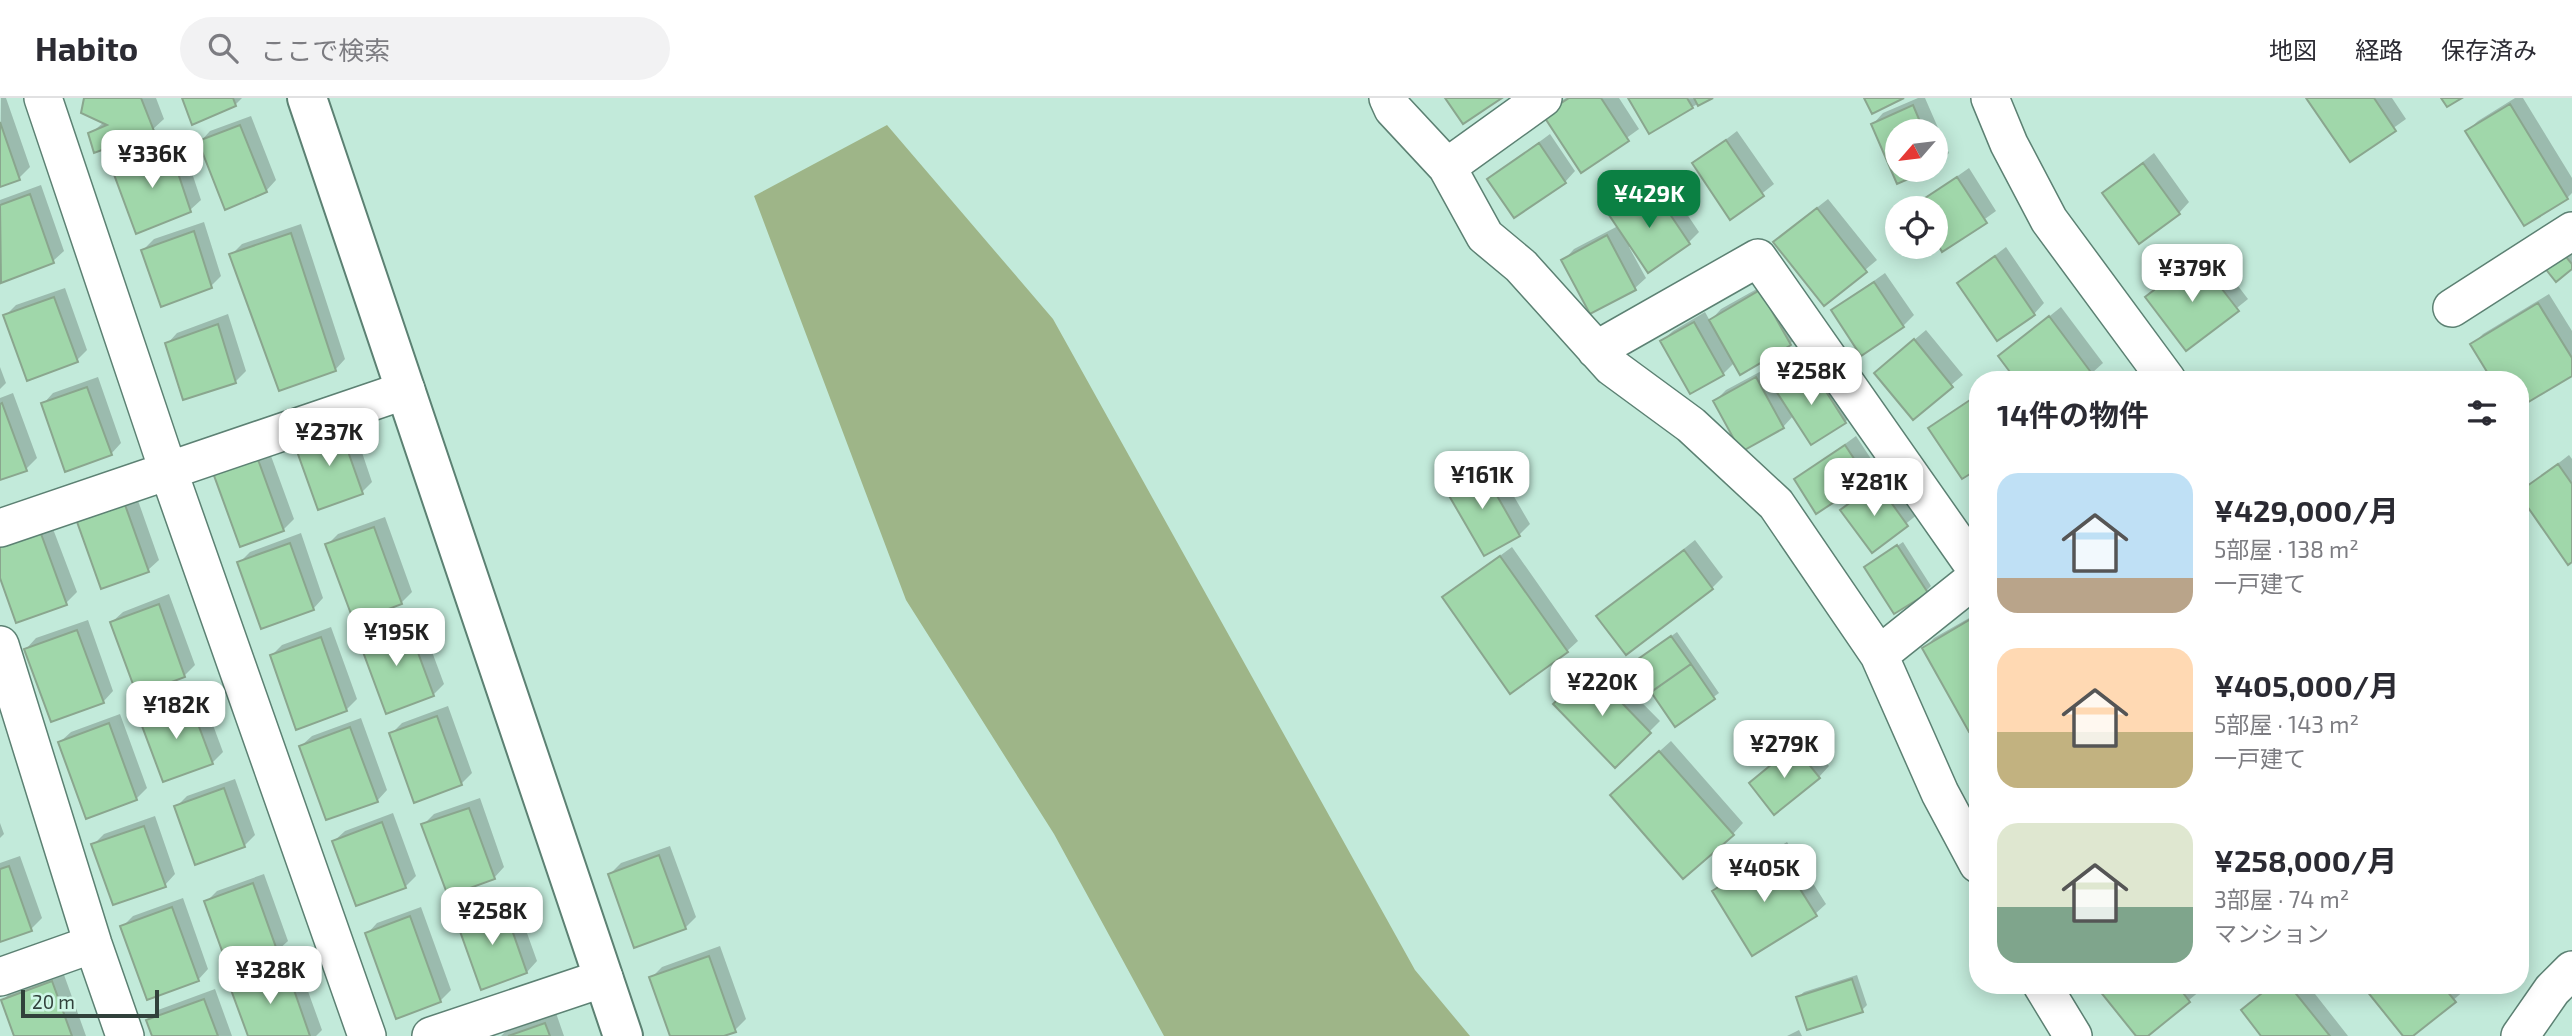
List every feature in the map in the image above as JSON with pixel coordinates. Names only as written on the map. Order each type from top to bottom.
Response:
[{"type":"street","points":[[43,98],[168,470],[367,1036]]},
{"type":"street","points":[[307,98],[623,1036]]},
{"type":"street","points":[[1388,98],[1393,109],[1447,167],[1485,236],[1521,266],[1612,367],[1691,425],[1776,504],[1879,655],[1940,793],[1969,847]]},
{"type":"street","points":[[1447,167],[1543,98]]},
{"type":"street","points":[[1990,98],[2009,144],[2049,220],[2160,371]]},
{"type":"street","points":[[2452,308],[2572,231]]},
{"type":"street","points":[[1596,350],[1758,258],[1969,561]]},
{"type":"street","points":[[0,527],[406,390]]},
{"type":"street","points":[[1879,655],[1969,581]]},
{"type":"street","points":[[0,645],[93,944],[125,1036]]},
{"type":"street","points":[[0,977],[93,944]]},
{"type":"street","points":[[2520,1036],[2552,990],[2572,970]]},
{"type":"street","points":[[431,1036],[604,978]]},
{"type":"street","points":[[2047,994],[2073,1036]]},
{"type":"green space","points":[[887,125],[1053,319],[1415,970],[1470,1036],[1164,1036],[1054,834],[906,600],[754,196]]},
{"type":"building","points":[[84,98],[141,98],[154,131],[94,153],[88,133],[107,125],[81,113]]},
{"type":"building","points":[[182,98],[233,98],[236,106],[192,125]]},
{"type":"building","points":[[1445,98],[1502,98],[1463,124]]},
{"type":"building","points":[[1569,98],[1601,98],[1629,141],[1581,173],[1543,115]]},
{"type":"building","points":[[1628,98],[1687,98],[1693,108],[1649,134]]},
{"type":"building","points":[[1694,98],[1713,98],[1698,106]]},
{"type":"building","points":[[1864,98],[1904,98],[1872,114]]},
{"type":"building","points":[[2306,98],[2374,98],[2396,131],[2350,162]]},
{"type":"building","points":[[2441,98],[2462,98],[2447,107]]},
{"type":"building","points":[[2510,104],[2568,199],[2524,226],[2465,131]]},
{"type":"building","points":[[1913,105],[1919,119],[1885,119],[1885,156],[1871,124]]},
{"type":"building","points":[[0,122],[20,180],[0,187]]},
{"type":"building","points":[[240,125],[267,192],[225,210],[198,141]]},
{"type":"building","points":[[1726,140],[1764,196],[1730,220],[1692,163]]},
{"type":"building","points":[[1539,143],[1566,183],[1514,218],[1487,179]]},
{"type":"building","points":[[169,146],[191,212],[136,234],[112,169]]},
{"type":"building","points":[[2143,163],[2180,214],[2139,244],[2102,193]]},
{"type":"building","points":[[1957,177],[1987,223],[1948,248],[1948,196],[1928,196]]},
{"type":"building","points":[[1651,186],[1690,244],[1648,273],[1609,215]]},
{"type":"building","points":[[30,194],[54,263],[1,283],[0,205]]},
{"type":"building","points":[[1817,208],[1867,272],[1824,306],[1773,242]]},
{"type":"building","points":[[194,231],[212,288],[161,307],[141,250]]},
{"type":"building","points":[[291,233],[336,371],[279,391],[229,254]]},
{"type":"building","points":[[1607,235],[1636,290],[1590,314],[1561,260]]},
{"type":"building","points":[[2562,252],[2572,264],[2572,269],[2556,282],[2544,267]]},
{"type":"building","points":[[1995,256],[2035,315],[1997,341],[1957,283]]},
{"type":"building","points":[[2197,257],[2239,311],[2186,351],[2145,297]]},
{"type":"building","points":[[1874,282],[1904,327],[1861,356],[1831,310]]},
{"type":"building","points":[[1760,290],[1791,345],[1740,375],[1709,320]]},
{"type":"building","points":[[54,297],[78,362],[27,381],[3,315]]},
{"type":"building","points":[[2538,303],[2572,358],[2572,376],[2529,402],[2529,371],[2486,371],[2470,344]]},
{"type":"building","points":[[2049,316],[2090,371],[2009,371],[1998,356]]},
{"type":"building","points":[[1694,322],[1724,375],[1690,394],[1660,341]]},
{"type":"building","points":[[218,324],[236,383],[183,400],[165,343]]},
{"type":"building","points":[[1914,339],[1953,387],[1913,420],[1874,373]]},
{"type":"building","points":[[1811,368],[1846,423],[1811,445],[1776,391]]},
{"type":"building","points":[[1756,377],[1784,428],[1741,452],[1713,401]]},
{"type":"building","points":[[87,387],[112,455],[65,472],[41,403]]},
{"type":"building","points":[[1969,401],[1969,475],[1962,479],[1928,428]]},
{"type":"building","points":[[2,403],[27,471],[0,480],[0,404]]},
{"type":"building","points":[[339,426],[363,494],[318,510],[294,443]]},
{"type":"building","points":[[1845,445],[1868,480],[1816,514],[1794,479]]},
{"type":"building","points":[[256,454],[284,531],[240,547],[212,470]]},
{"type":"building","points":[[2558,464],[2572,484],[2572,562],[2568,565],[2529,509],[2529,485]]},
{"type":"building","points":[[1480,466],[1520,536],[1484,556],[1444,487]]},
{"type":"building","points":[[1877,483],[1908,526],[1872,553],[1840,510]]},
{"type":"building","points":[[124,502],[149,572],[101,589],[76,519]]},
{"type":"building","points":[[374,527],[402,604],[354,622],[325,544]]},
{"type":"building","points":[[40,531],[67,605],[16,623],[0,578],[0,545]]},
{"type":"building","points":[[290,543],[314,610],[261,629],[237,562]]},
{"type":"building","points":[[1897,545],[1928,593],[1894,614],[1864,567]]},
{"type":"building","points":[[1684,550],[1713,589],[1626,655],[1596,616]]},
{"type":"building","points":[[1500,556],[1568,652],[1510,694],[1442,597]]},
{"type":"building","points":[[159,604],[185,677],[137,695],[110,622]]},
{"type":"building","points":[[1969,620],[1969,732],[1922,648]]},
{"type":"building","points":[[407,623],[434,696],[386,714],[359,641]]},
{"type":"building","points":[[77,630],[104,703],[51,722],[24,649]]},
{"type":"building","points":[[1671,636],[1691,664],[1651,692],[1631,664]]},
{"type":"building","points":[[321,637],[347,711],[296,730],[270,655]]},
{"type":"building","points":[[1691,664],[1715,699],[1675,727],[1651,692]]},
{"type":"building","points":[[1589,669],[1651,733],[1615,768],[1553,704]]},
{"type":"building","points":[[189,700],[213,764],[163,782],[139,718]]},
{"type":"building","points":[[437,716],[462,785],[414,803],[389,733]]},
{"type":"building","points":[[109,723],[137,800],[86,819],[58,742]]},
{"type":"building","points":[[350,727],[378,802],[326,820],[299,746]]},
{"type":"building","points":[[1794,746],[1820,778],[1774,815],[1749,783]]},
{"type":"building","points":[[1659,751],[1734,835],[1683,879],[1610,795]]},
{"type":"building","points":[[224,788],[245,847],[195,865],[174,806]]},
{"type":"building","points":[[469,808],[495,879],[448,896],[421,824]]},
{"type":"building","points":[[382,822],[406,888],[356,906],[332,841]]},
{"type":"building","points":[[144,826],[166,887],[113,905],[91,844]]},
{"type":"building","points":[[1776,851],[1817,916],[1752,956],[1712,891]]},
{"type":"building","points":[[659,855],[686,929],[634,948],[608,874]]},
{"type":"building","points":[[9,866],[32,931],[0,942],[0,869]]},
{"type":"building","points":[[253,883],[278,953],[229,970],[204,901]]},
{"type":"building","points":[[503,904],[527,973],[481,990],[456,920]]},
{"type":"building","points":[[172,907],[199,981],[147,1000],[120,926]]},
{"type":"building","points":[[410,916],[441,1002],[396,1019],[365,933]]},
{"type":"building","points":[[709,956],[736,1032],[724,1036],[670,1036],[649,977]]},
{"type":"building","points":[[286,967],[310,1036],[248,1036],[230,987]]},
{"type":"building","points":[[1852,979],[1863,1012],[1807,1030],[1796,997]]},
{"type":"building","points":[[52,981],[72,1036],[14,1036],[1,1000]]},
{"type":"building","points":[[2102,994],[2184,994],[2190,1002],[2148,1036],[2136,1036]]},
{"type":"building","points":[[2261,994],[2296,994],[2330,1036],[2261,1036],[2241,1010]]},
{"type":"building","points":[[2369,994],[2449,994],[2456,1002],[2413,1036],[2403,1036]]},
{"type":"building","points":[[204,999],[218,1036],[152,1036],[146,1020]]},
{"type":"building","points":[[545,1023],[550,1036],[508,1036]]}]
